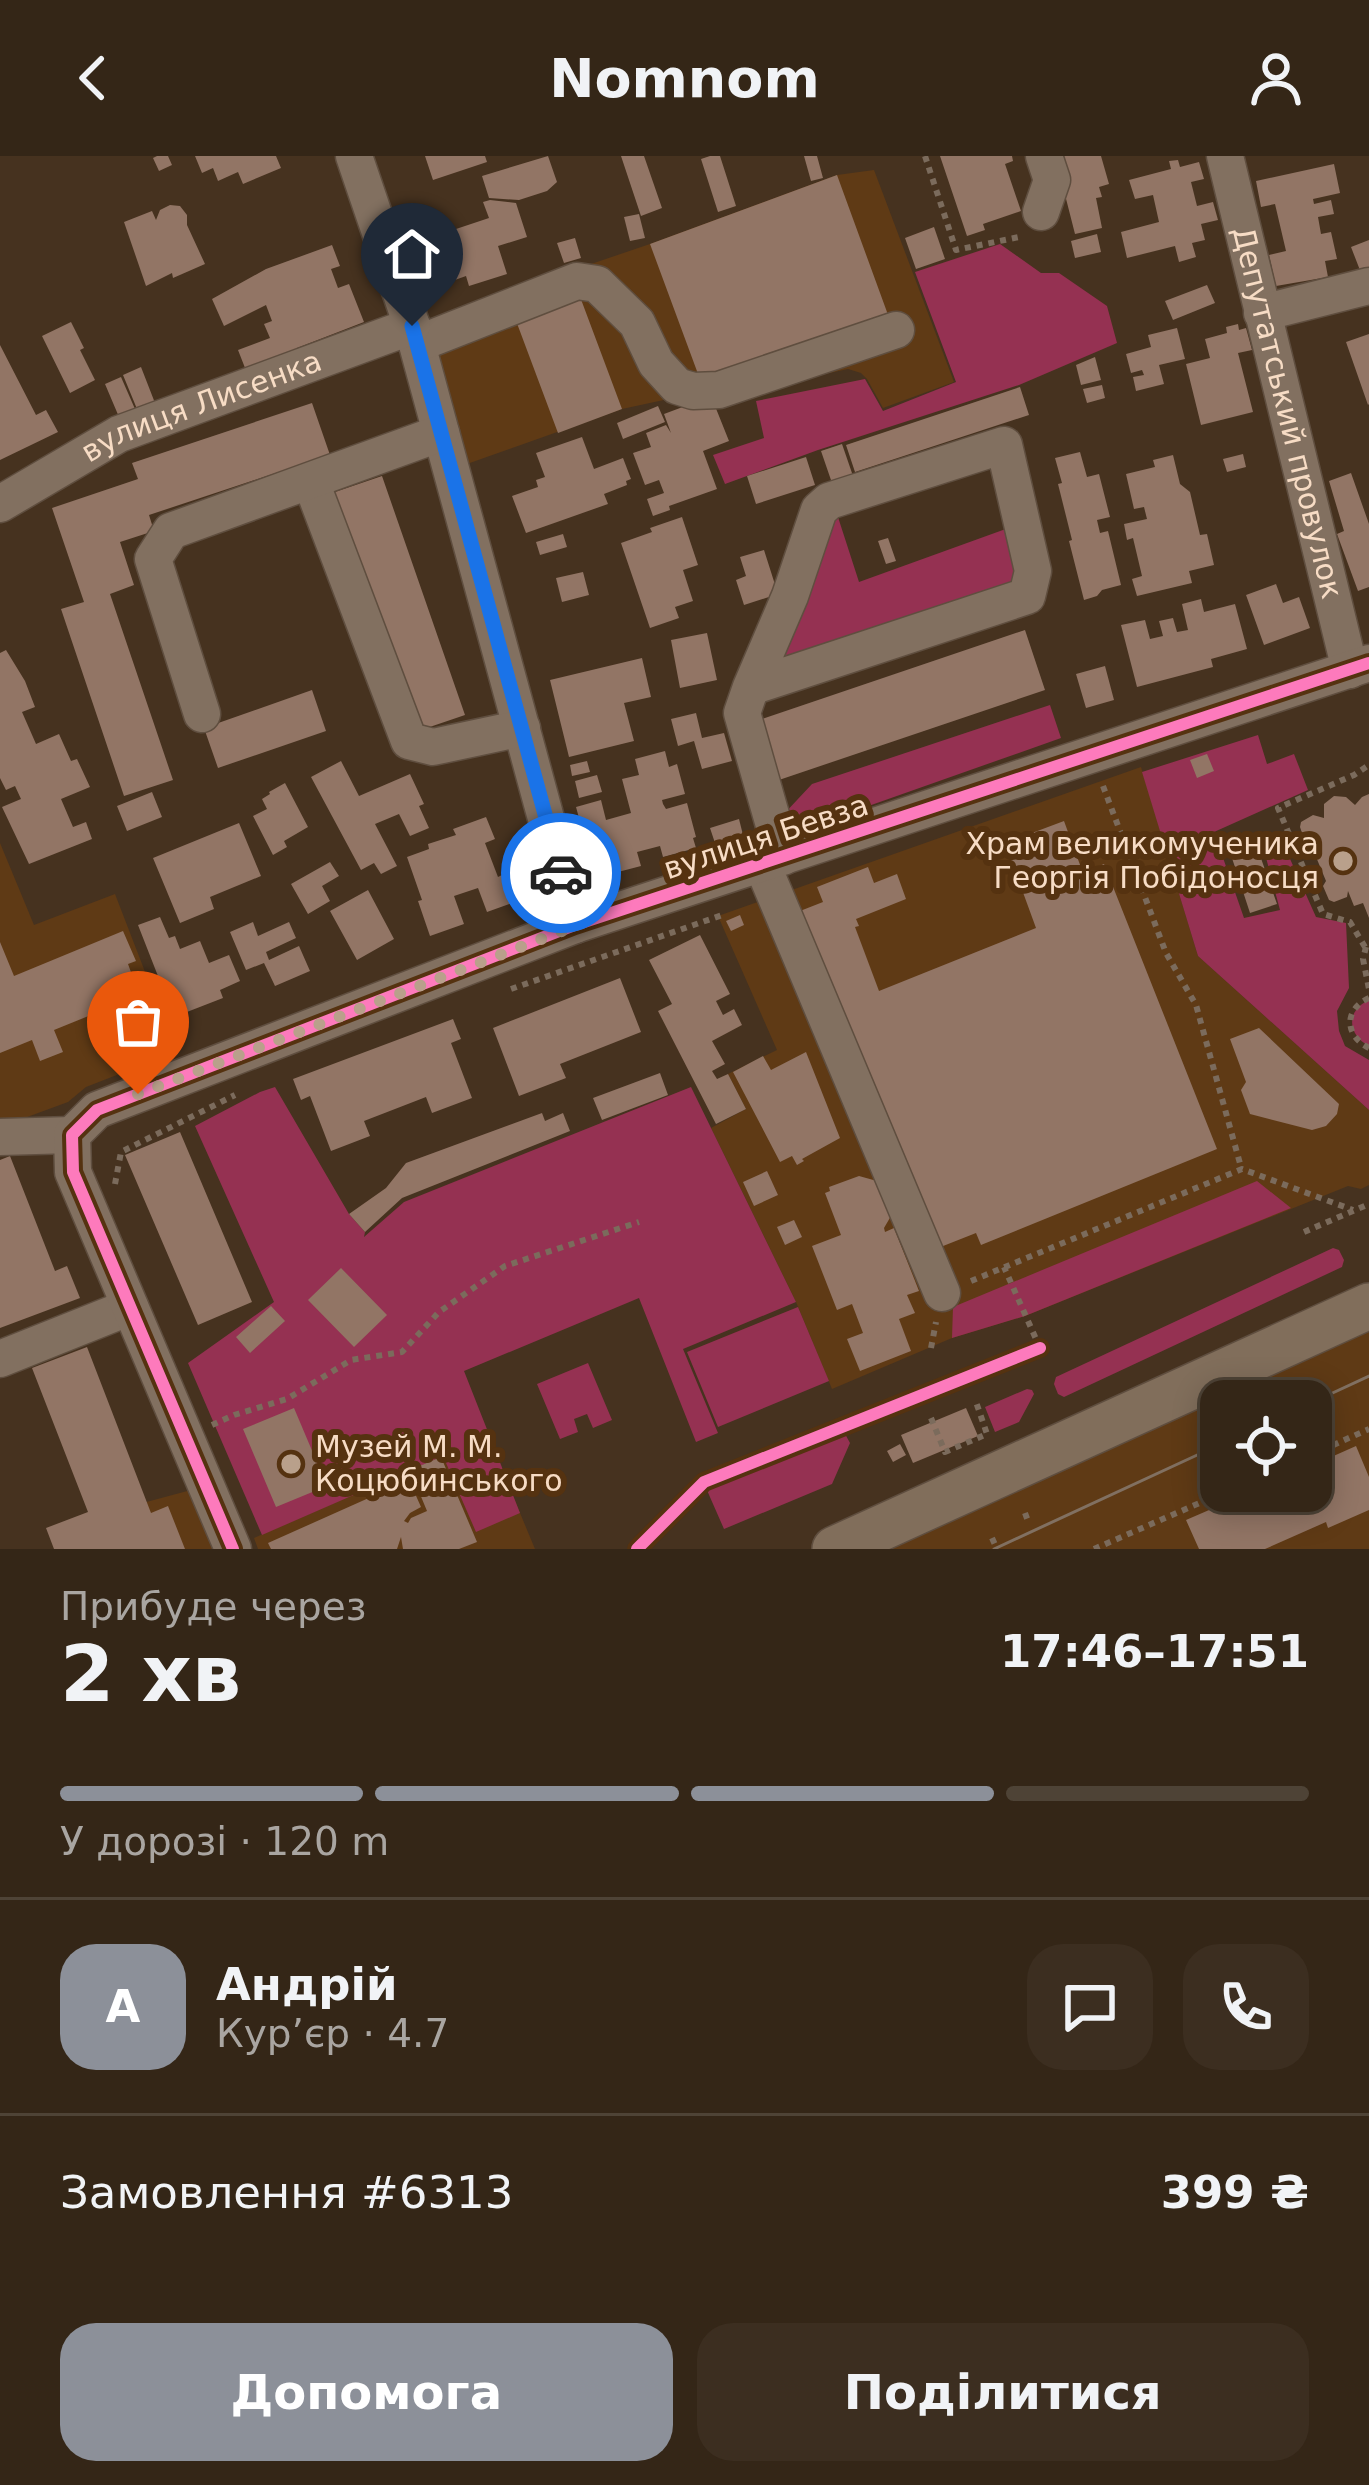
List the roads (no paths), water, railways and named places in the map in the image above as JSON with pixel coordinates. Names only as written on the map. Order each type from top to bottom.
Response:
[{"type":"main road","points":[[835,1549],[1369,1306]]},
{"type":"street","points":[[354,156],[415,335],[575,926]]},
{"type":"street","points":[[1041,212],[1052,180],[1044,156]]},
{"type":"street","name":"Депутатський провулок","points":[[1225,156],[1262,313],[1360,667]]},
{"type":"street","name":"вулиця Лисенка","points":[[0,504],[119,434],[577,281],[597,284],[637,323],[656,363],[677,386],[693,391],[719,390],[896,330]]},
{"type":"street","points":[[1262,313],[1369,286]]},
{"type":"street","points":[[202,714],[153,559],[171,531],[442,433]]},
{"type":"street","points":[[751,688],[1027,596],[1033,571],[1004,445],[829,501],[819,510],[790,596],[751,688],[742,713],[774,872],[942,1293]]},
{"type":"street","points":[[311,482],[409,741],[433,747],[522,728]]},
{"type":"street","name":"вулиця Бевза","points":[[71,1135],[98,1110],[575,926],[774,872],[1092,755],[1360,667]]},
{"type":"street","points":[[0,1137],[71,1135],[74,1172],[232,1549]]},
{"type":"street","points":[[0,1359],[130,1306]]},
{"type":"tram line","points":[[1332,1393],[1369,1376]]},
{"type":"tram line","points":[[994,1549],[1200,1454]]},
{"type":"place","name":"Храм великомученика Георгія Побідоносця","points":[[1343,861]]},
{"type":"place","name":"Музей М. М. Коцюбинського","points":[[291,1464]]}]
